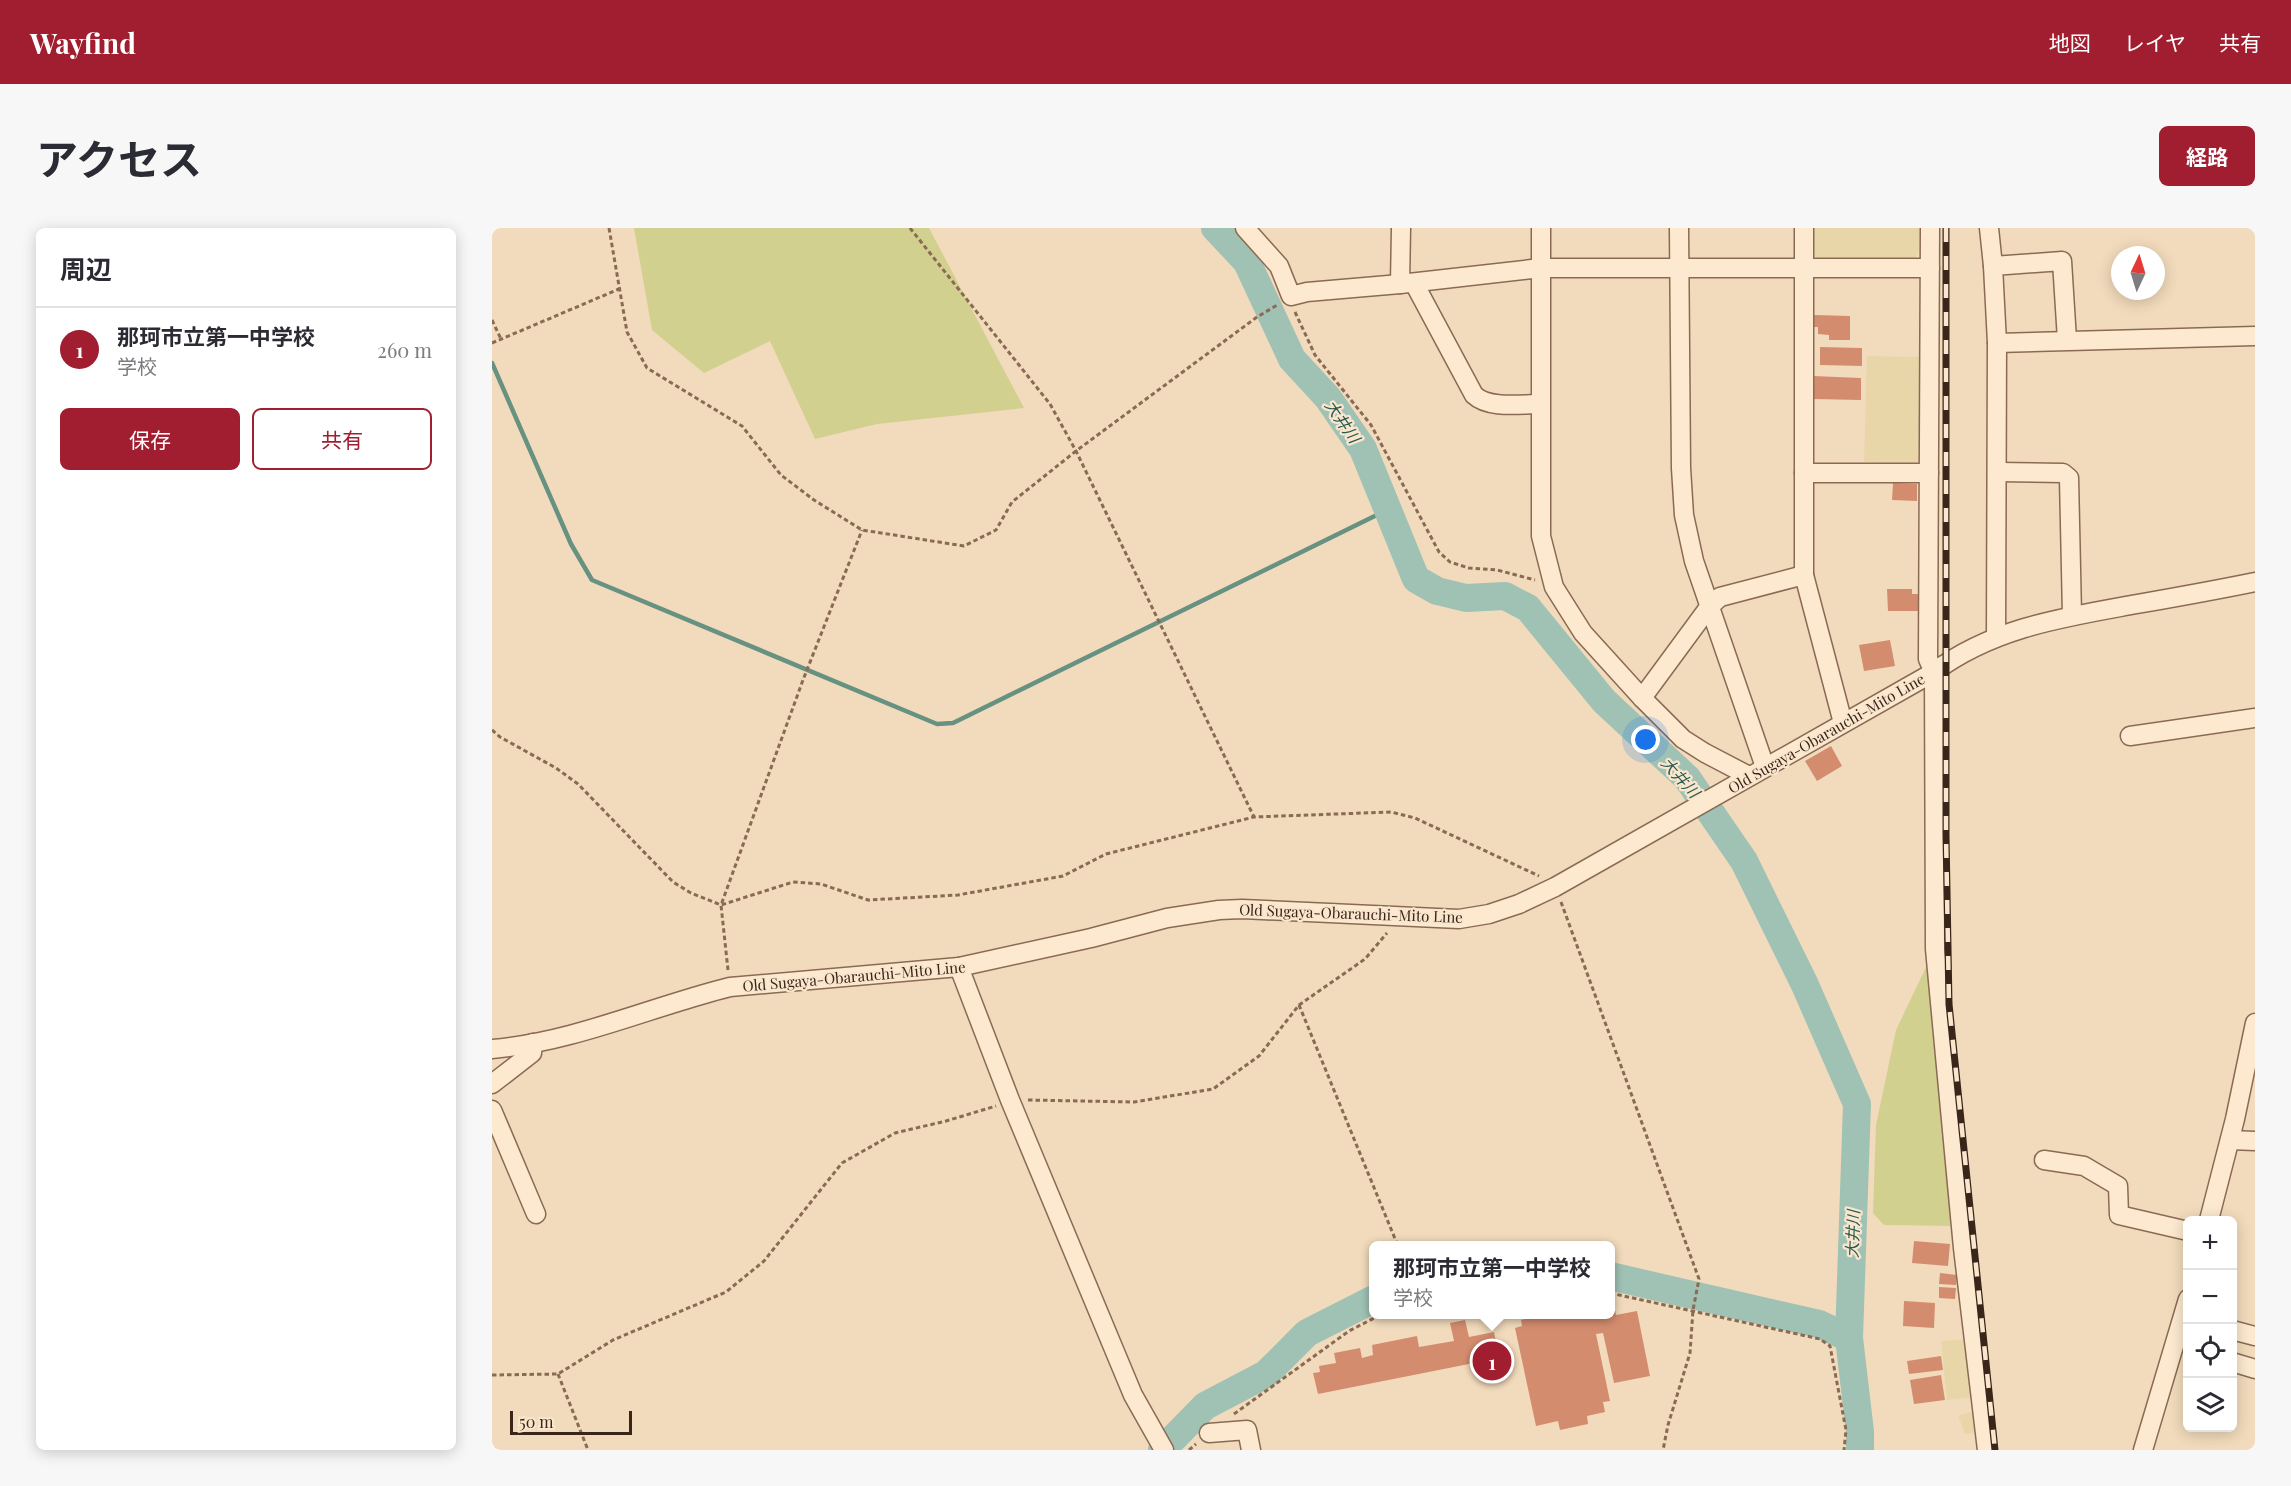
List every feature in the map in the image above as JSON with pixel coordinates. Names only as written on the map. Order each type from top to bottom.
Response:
[{"type":"street","points":[[1245,228],[1279,266],[1286,300],[1307,292],[1407,284],[1541,268],[1930,268]]},
{"type":"street","points":[[1401,228],[1407,284],[1474,394],[1480,400],[1489,403],[1539,404]]},
{"type":"street","points":[[1541,228],[1540,536],[1554,587],[1583,633],[1683,739],[1749,776]]},
{"type":"street","points":[[1679,228],[1681,468],[1684,515],[1694,561],[1765,767]]},
{"type":"street","points":[[1804,228],[1804,575],[1843,723]]},
{"type":"street","points":[[1930,228],[1928,659],[1934,672],[1935,949],[1962,1237],[1987,1450]]},
{"type":"street","points":[[1989,228],[1997,343],[1996,636]]},
{"type":"street","points":[[1993,266],[2062,261],[2067,340]]},
{"type":"street","points":[[1997,343],[2255,336]]},
{"type":"street","points":[[1997,472],[2063,473],[2069,478],[2072,615]]},
{"type":"street","points":[[1804,473],[1929,473]]},
{"type":"street","points":[[1642,698],[1709,607],[1720,597],[1804,575]]},
{"type":"street","name":"Old Sugaya-Obarauchi-Mito Line","points":[[492,1049],[561,1038],[730,987],[959,967],[1192,913],[1242,909],[1459,919],[1489,914],[1519,904],[1555,887],[1996,636],[2072,615],[2255,582]]},
{"type":"street","points":[[2130,736],[2255,718]]},
{"type":"street","points":[[959,967],[1010,1100],[1133,1395],[1161,1446]]},
{"type":"street","points":[[2210,1216],[2230,1140],[2255,1023]]},
{"type":"street","points":[[492,1084],[532,1053],[533,1043]]},
{"type":"street","points":[[492,1110],[536,1214]]},
{"type":"street","points":[[2230,1140],[2255,1141]]},
{"type":"street","points":[[2044,1160],[2085,1166],[2118,1186],[2120,1215],[2183,1230]]},
{"type":"street","points":[[2144,1450],[2181,1345],[2184,1324]]},
{"type":"street","points":[[2237,1331],[2255,1336]]},
{"type":"street","points":[[2237,1364],[2255,1369]]},
{"type":"street","points":[[1209,1433],[1247,1430],[1251,1450]]},
{"type":"path","points":[[609,228],[627,332],[648,368],[742,426],[781,475],[862,531],[964,546],[996,530],[1012,502],[1076,451],[1262,314],[1286,300],[1315,355],[1371,425],[1438,552],[1450,562],[1469,568],[1497,570],[1529,577],[1554,587]]},
{"type":"path","points":[[910,228],[1050,404],[1076,451],[1254,817]]},
{"type":"path","points":[[493,343],[619,289]]},
{"type":"path","points":[[492,320],[501,339]]},
{"type":"path","points":[[730,987],[721,905],[803,680],[862,531]]},
{"type":"path","points":[[492,730],[500,737],[556,768],[578,784],[673,882],[691,893],[721,905],[794,882],[821,884],[868,900],[958,895],[1063,876],[1106,854],[1254,817],[1391,812],[1415,818],[1547,880],[1555,887],[1699,1279],[1693,1310],[1690,1353],[1668,1425],[1663,1450]]},
{"type":"path","points":[[492,1375],[558,1374],[613,1340],[726,1292],[764,1262],[842,1163],[895,1133],[977,1112],[1010,1100],[1134,1102],[1213,1089],[1258,1056],[1299,1005],[1365,959],[1387,933],[1386,916]]},
{"type":"path","points":[[1299,1005],[1396,1241]]},
{"type":"path","points":[[1615,1294],[1820,1339],[1830,1347],[1846,1431],[1844,1450]]},
{"type":"path","points":[[1189,1450],[1349,1331],[1372,1319]]},
{"type":"path","points":[[558,1374],[588,1450]]},
{"type":"shaded area","points":[[634,228],[929,228],[1024,408],[877,424],[815,439],[770,341],[704,373],[652,330]]},
{"type":"shaded area","points":[[1810,228],[1922,228],[1923,245],[1915,258],[1817,258],[1810,251]]},
{"type":"shaded area","points":[[1867,356],[1921,357],[1923,456],[1914,465],[1864,462]]},
{"type":"shaded area","points":[[1929,961],[1955,1226],[1884,1225],[1873,1213],[1876,1125],[1896,1030]]},
{"type":"shaded area","points":[[1969,1339],[1975,1397],[1947,1400],[1941,1341]]},
{"type":"shaded area","points":[[1974,1411],[1978,1432],[1965,1434],[1958,1416]]},
{"type":"building","points":[[1814,315],[1850,316],[1850,340],[1829,340],[1829,335],[1818,334],[1818,327],[1814,327]]},
{"type":"building","points":[[1820,347],[1862,348],[1862,366],[1820,365]]},
{"type":"building","points":[[1813,376],[1861,378],[1861,400],[1813,399]]},
{"type":"building","points":[[1893,483],[1917,484],[1917,501],[1892,500]]},
{"type":"building","points":[[1887,589],[1912,589],[1912,594],[1921,594],[1922,611],[1888,611]]},
{"type":"building","points":[[1890,640],[1895,666],[1864,671],[1859,645]]},
{"type":"building","points":[[1831,746],[1842,766],[1817,781],[1805,761]]},
{"type":"building","points":[[1914,1241],[1950,1244],[1948,1266],[1912,1263]]},
{"type":"building","points":[[1940,1273],[1957,1275],[1956,1285],[1939,1284]]},
{"type":"building","points":[[1939,1287],[1956,1288],[1955,1299],[1939,1298]]},
{"type":"building","points":[[1904,1301],[1935,1303],[1934,1328],[1903,1326]]},
{"type":"building","points":[[1615,1310],[1616,1315],[1637,1311],[1650,1376],[1614,1383],[1603,1333],[1596,1334],[1610,1401],[1603,1402],[1605,1412],[1587,1416],[1588,1424],[1560,1430],[1558,1421],[1536,1426],[1515,1328],[1522,1326],[1521,1320],[1615,1319]]},
{"type":"building","points":[[1465,1320],[1469,1337],[1494,1332],[1499,1358],[1318,1394],[1313,1373],[1320,1372],[1319,1366],[1336,1363],[1334,1353],[1360,1348],[1362,1358],[1373,1355],[1372,1345],[1417,1336],[1419,1347],[1454,1341],[1450,1323]]},
{"type":"building","points":[[1941,1356],[1943,1370],[1909,1374],[1907,1361]]},
{"type":"building","points":[[1941,1375],[1945,1400],[1914,1404],[1910,1380]]},
{"type":"waterway","name":"大井川","points":[[1215,228],[1247,262],[1292,359],[1328,398],[1363,449],[1416,579],[1437,591],[1466,598],[1505,596],[1528,608],[1604,701],[1687,778],[1744,861],[1805,985],[1857,1104],[1849,1338],[1860,1450]]},
{"type":"waterway","points":[[492,363],[571,544],[592,580],[937,724],[953,723],[1387,510]]},
{"type":"waterway","points":[[1615,1277],[1819,1324],[1849,1338]]},
{"type":"waterway","points":[[1162,1450],[1205,1406],[1266,1374],[1307,1333],[1369,1302]]},
{"type":"railway","points":[[1946,228],[1946,835],[1949,1004],[1995,1450]]},
{"type":"place","name":"那珂市立第一中学校","points":[[1492,1361]]}]
